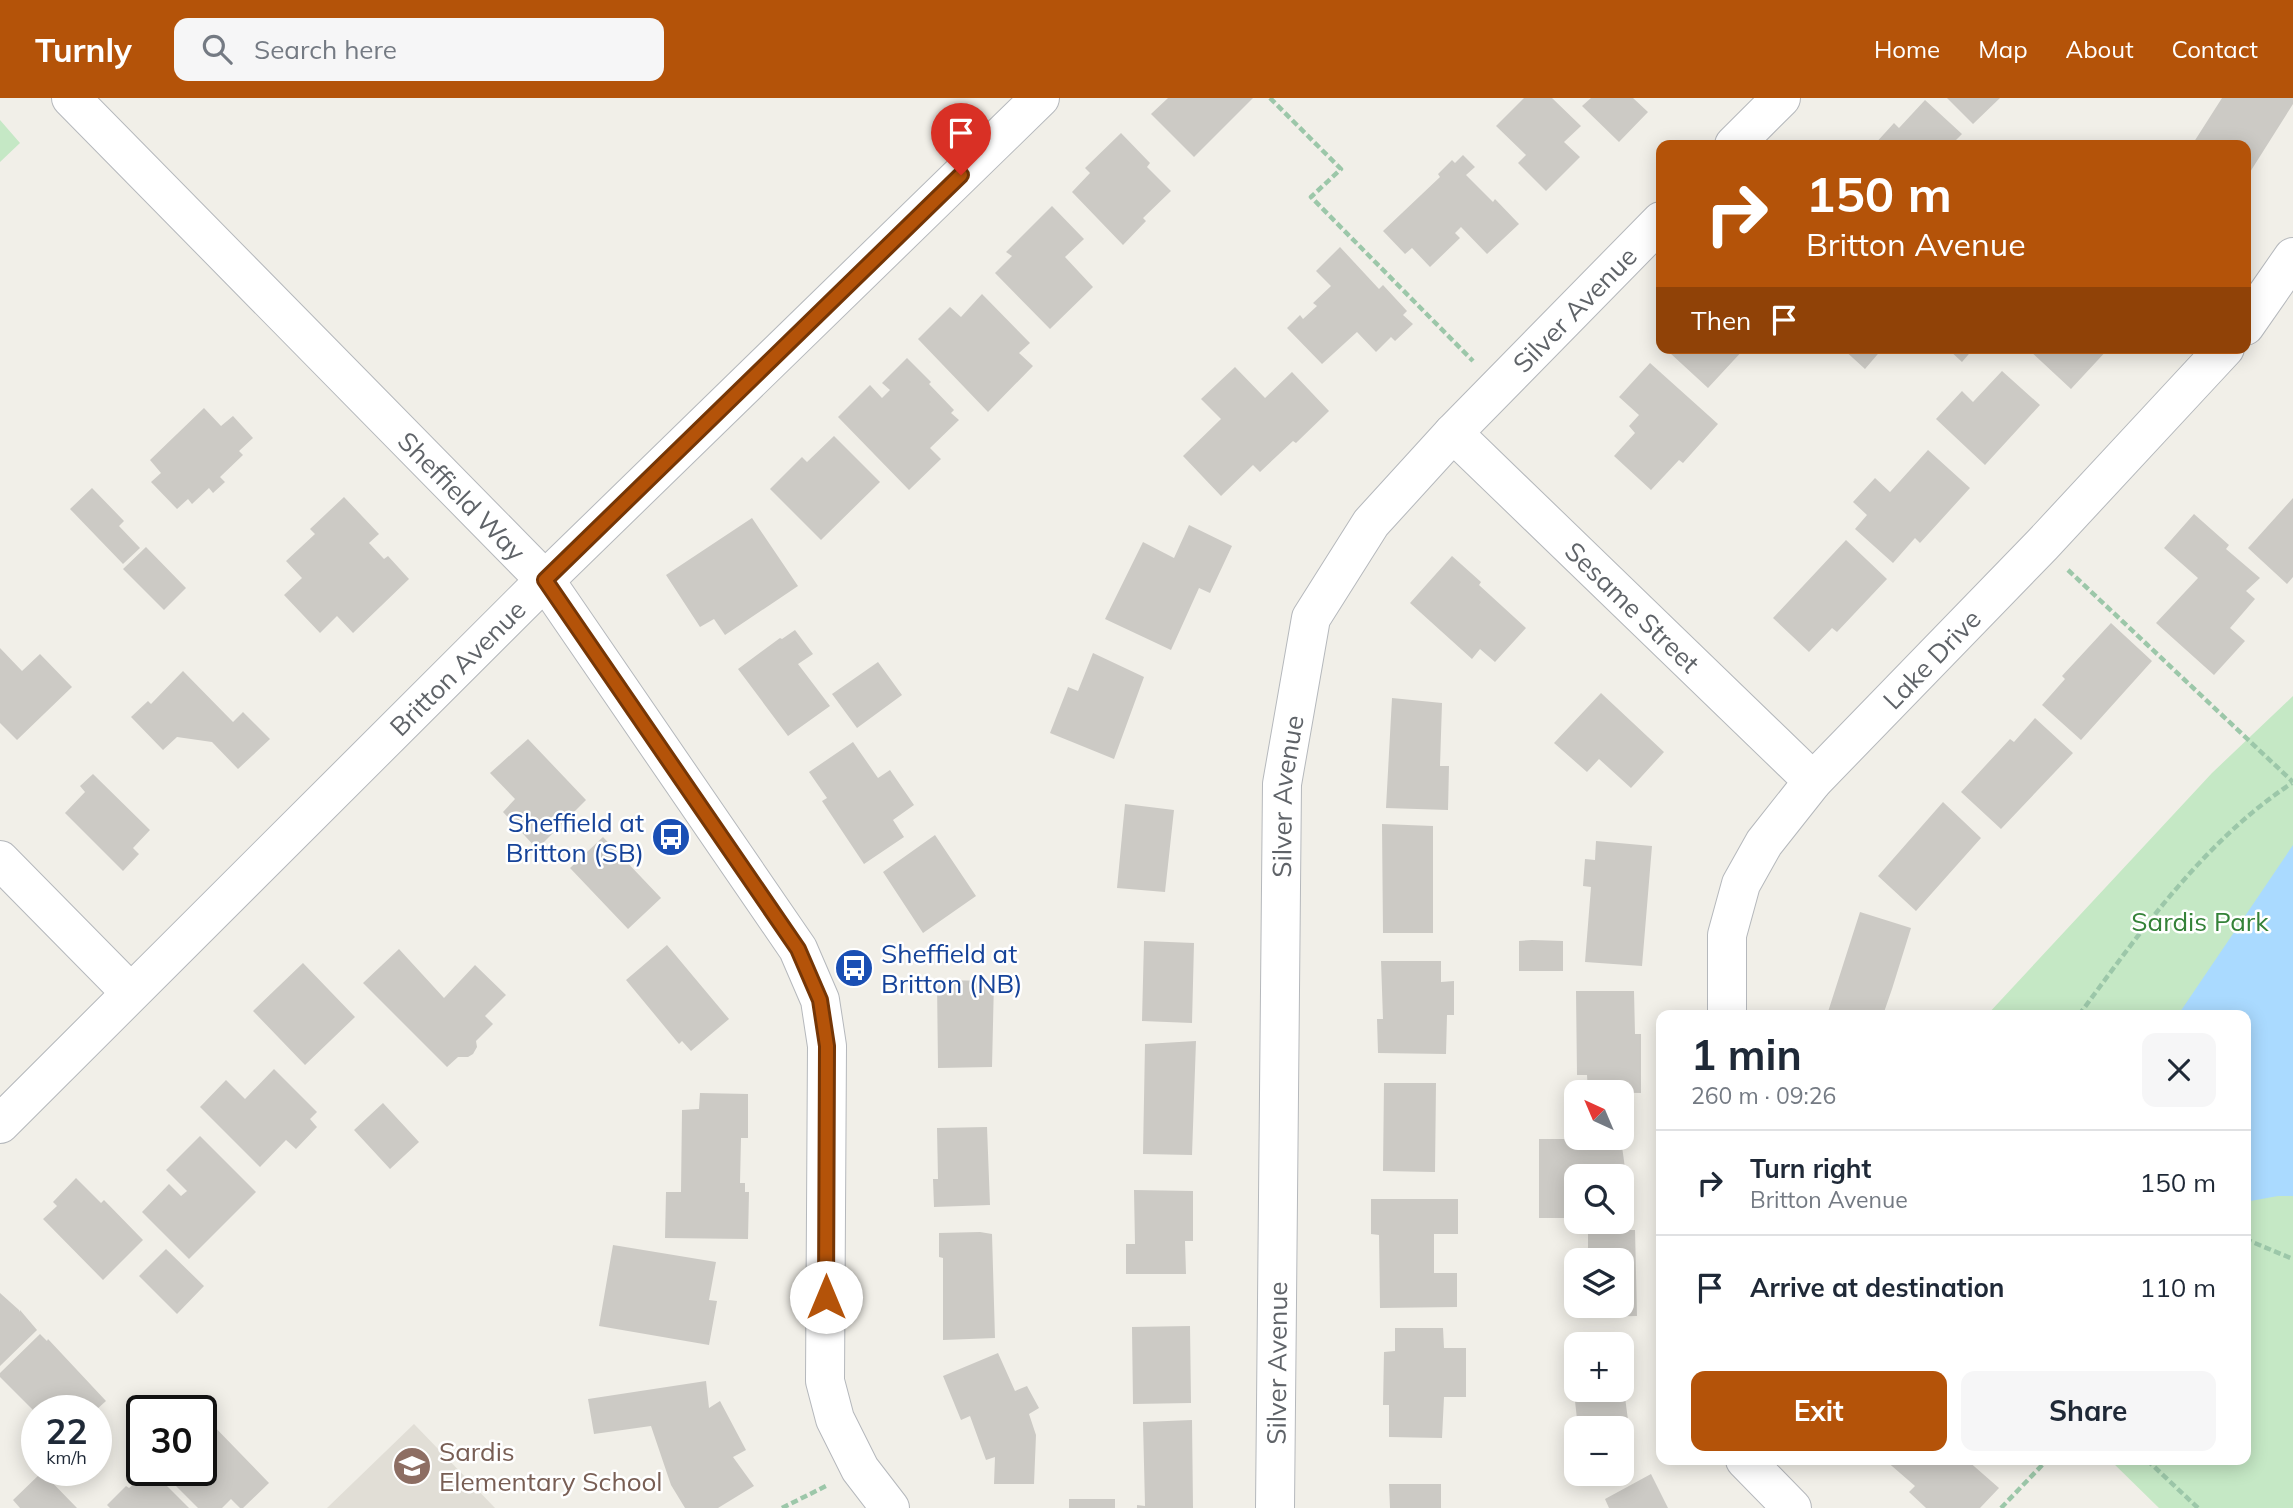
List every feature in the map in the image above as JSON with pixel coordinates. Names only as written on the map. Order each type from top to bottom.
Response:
[{"type":"street","name":"Sheffield Way","points":[[71,98],[545,580],[798,949],[820,1000],[827,1046],[825,1381],[835,1419],[860,1469],[890,1508]]},
{"type":"street","name":"Britton Avenue","points":[[0,1124],[545,580],[1040,98]]},
{"type":"street","points":[[1739,140],[1781,98]]},
{"type":"street","name":"Silver Avenue","points":[[1275,1508],[1282,784],[1311,618],[1371,523],[1453,433],[1656,226]]},
{"type":"street","points":[[2251,318],[2293,257]]},
{"type":"street","name":"Lake Drive","points":[[1727,1010],[1727,935],[1741,884],[1764,843],[1813,782],[2042,545],[2219,354]]},
{"type":"street","name":"Sesame Street","points":[[1453,433],[1813,782]]},
{"type":"street","points":[[0,860],[130,992]]},
{"type":"street","points":[[1750,1465],[1792,1508]]},
{"type":"path","points":[[1270,98],[1340,169],[1311,197],[1498,387]]},
{"type":"path","points":[[2042,545],[2293,782],[2276,793],[2205,855],[2082,1010]]},
{"type":"path","points":[[2251,1242],[2293,1259]]},
{"type":"path","points":[[2001,1508],[2042,1465]]},
{"type":"path","points":[[2152,1465],[2198,1508]]},
{"type":"path","points":[[782,1508],[860,1469]]},
{"type":"shaded area","name":"Sardis Elementary School","points":[[414,1424],[495,1508],[327,1508]]},
{"type":"green space","points":[[0,120],[20,143],[0,162]]},
{"type":"green space","name":"Sardis Park","points":[[2293,696],[2293,1508],[2159,1508],[2115,1465],[2251,1465],[2251,1010],[1992,1010],[2212,773]]},
{"type":"water","points":[[2293,845],[2293,1196],[2251,1201],[2251,1010],[2181,1010]]},
{"type":"building","points":[[1168,98],[1253,98],[1194,157],[1151,114]]},
{"type":"building","points":[[1524,98],[1552,98],[1581,126],[1564,142],[1580,157],[1546,191],[1518,163],[1526,155],[1496,126]]},
{"type":"building","points":[[1591,98],[1633,98],[1648,112],[1619,142],[1582,106]]},
{"type":"building","points":[[1947,98],[2000,98],[1973,124]]},
{"type":"building","points":[[2222,98],[2293,98],[2293,104],[2251,170],[2251,140],[2195,140]]},
{"type":"building","points":[[1925,100],[1962,134],[1956,140],[1879,140],[1894,123],[1899,128]]},
{"type":"building","points":[[1121,133],[1150,163],[1147,167],[1171,191],[1143,218],[1146,221],[1123,245],[1072,192],[1090,173],[1085,168]]},
{"type":"building","points":[[1463,155],[1475,167],[1466,175],[1519,224],[1487,254],[1461,227],[1455,233],[1460,238],[1430,267],[1412,248],[1405,254],[1383,231],[1440,177],[1438,174],[1452,160],[1455,163]]},
{"type":"building","points":[[1052,206],[1084,239],[1065,257],[1093,287],[1050,329],[995,273],[1012,256],[1006,252]]},
{"type":"building","points":[[1340,247],[1379,289],[1383,285],[1407,311],[1403,315],[1413,324],[1395,341],[1391,337],[1376,352],[1357,332],[1322,364],[1287,328],[1300,315],[1303,319],[1317,306],[1313,303],[1331,286],[1316,271]]},
{"type":"building","points":[[982,294],[1030,343],[1019,353],[1033,366],[988,412],[918,339],[950,307],[961,317]]},
{"type":"building","points":[[1671,354],[1739,354],[1708,388]]},
{"type":"building","points":[[1849,354],[1878,354],[1865,369]]},
{"type":"building","points":[[1953,354],[1969,354],[1962,362]]},
{"type":"building","points":[[2033,354],[2103,354],[2071,389]]},
{"type":"building","points":[[907,358],[931,382],[929,384],[954,410],[951,413],[959,420],[930,448],[941,459],[909,490],[838,417],[870,385],[882,398],[890,390],[882,383]]},
{"type":"building","points":[[1650,363],[1718,424],[1683,463],[1679,460],[1651,490],[1614,456],[1635,433],[1629,426],[1639,415],[1619,397]]},
{"type":"building","points":[[1235,367],[1265,398],[1292,372],[1329,411],[1296,443],[1293,441],[1260,472],[1253,465],[1221,496],[1183,456],[1221,419],[1201,399]]},
{"type":"building","points":[[2002,371],[2040,405],[1985,465],[1936,419],[1962,391],[1973,402]]},
{"type":"building","points":[[204,408],[221,426],[233,416],[253,438],[239,451],[243,455],[220,477],[225,482],[213,493],[209,488],[192,504],[188,499],[177,509],[151,482],[161,473],[150,460]]},
{"type":"building","points":[[834,436],[880,482],[821,540],[770,489],[802,457],[807,462]]},
{"type":"building","points":[[1928,450],[1970,488],[1920,543],[1915,538],[1893,563],[1855,529],[1867,515],[1853,502],[1875,478],[1890,492]]},
{"type":"building","points":[[92,488],[124,521],[119,526],[140,548],[123,564],[70,509]]},
{"type":"building","points":[[344,497],[379,534],[369,543],[384,559],[388,556],[409,579],[353,633],[337,616],[320,633],[284,595],[302,578],[286,561],[315,534],[310,529]]},
{"type":"building","points":[[2293,498],[2293,577],[2287,584],[2248,548]]},
{"type":"building","points":[[2194,514],[2229,545],[2226,549],[2260,578],[2246,591],[2255,599],[2230,628],[2245,641],[2214,675],[2156,623],[2198,578],[2164,548]]},
{"type":"building","points":[[752,518],[798,586],[725,635],[714,619],[700,627],[666,575]]},
{"type":"building","points":[[1189,525],[1232,546],[1210,593],[1199,588],[1171,650],[1105,619],[1143,542],[1174,558]]},
{"type":"building","points":[[1846,540],[1887,579],[1837,632],[1832,628],[1809,652],[1773,618]]},
{"type":"building","points":[[146,547],[186,588],[164,610],[123,569]]},
{"type":"building","points":[[1452,556],[1526,628],[1495,662],[1480,649],[1472,659],[1410,603]]},
{"type":"building","points":[[2111,623],[2152,661],[2081,740],[2042,705],[2065,679],[2062,676]]},
{"type":"building","points":[[795,630],[813,654],[798,664],[830,706],[788,736],[738,669]]},
{"type":"building","points":[[0,648],[22,671],[40,654],[72,687],[17,740],[0,723]]},
{"type":"building","points":[[1093,653],[1144,677],[1114,759],[1050,733],[1068,687],[1078,691]]},
{"type":"building","points":[[878,662],[902,695],[857,728],[832,694]]},
{"type":"building","points":[[183,671],[233,722],[243,712],[270,739],[238,769],[212,742],[177,737],[163,750],[131,717],[148,701],[151,704]]},
{"type":"building","points":[[1601,693],[1664,752],[1631,788],[1599,759],[1587,772],[1554,743]]},
{"type":"building","points":[[1392,698],[1442,703],[1440,766],[1449,766],[1448,810],[1386,808]]},
{"type":"building","points":[[2035,718],[2073,753],[2001,829],[1961,792],[2010,739],[2014,742]]},
{"type":"building","points":[[528,739],[586,800],[537,849],[503,812],[515,799],[490,773]]},
{"type":"building","points":[[853,742],[878,778],[890,770],[914,805],[893,820],[904,837],[864,864],[822,801],[827,798],[809,772]]},
{"type":"building","points":[[93,774],[150,830],[133,848],[139,854],[123,871],[65,813],[85,792],[80,786]]},
{"type":"building","points":[[1943,802],[1981,838],[1916,911],[1878,876]]},
{"type":"building","points":[[1125,804],[1174,810],[1165,892],[1117,888]]},
{"type":"building","points":[[1382,824],[1433,826],[1433,933],[1383,933]]},
{"type":"building","points":[[935,835],[976,896],[923,933],[883,872]]},
{"type":"building","points":[[603,837],[661,898],[628,929],[570,868]]},
{"type":"building","points":[[1596,841],[1652,846],[1642,966],[1585,962],[1591,887],[1583,886],[1585,859],[1595,860]]},
{"type":"building","points":[[1860,912],[1911,928],[1885,1010],[1829,1010]]},
{"type":"building","points":[[1144,941],[1194,943],[1192,1023],[1142,1021]]},
{"type":"building","points":[[1519,941],[1563,941],[1563,971],[1519,971]]},
{"type":"building","points":[[667,945],[729,1019],[691,1051],[682,1041],[679,1044],[626,980]]},
{"type":"building","points":[[399,949],[444,998],[475,965],[506,995],[485,1016],[493,1024],[476,1041],[477,1047],[473,1054],[458,1057],[447,1067],[363,983]]},
{"type":"building","points":[[1381,961],[1441,961],[1441,982],[1454,981],[1454,1015],[1447,1015],[1446,1054],[1378,1053],[1377,1019],[1383,1019]]},
{"type":"building","points":[[303,963],[355,1017],[305,1065],[253,1011]]},
{"type":"building","points":[[937,980],[994,981],[992,1067],[938,1068]]},
{"type":"building","points":[[1576,991],[1634,991],[1635,1034],[1641,1034],[1641,1093],[1634,1093],[1634,1080],[1587,1080],[1587,1075],[1577,1075]]},
{"type":"building","points":[[1196,1041],[1192,1155],[1143,1154],[1145,1044]]},
{"type":"building","points":[[274,1069],[317,1112],[310,1119],[317,1127],[296,1149],[286,1140],[260,1167],[200,1107],[226,1080],[245,1099]]},
{"type":"building","points":[[1384,1083],[1436,1083],[1435,1172],[1383,1171]]},
{"type":"building","points":[[700,1093],[748,1094],[748,1138],[741,1138],[740,1183],[745,1183],[745,1192],[749,1192],[748,1239],[665,1238],[666,1192],[681,1192],[682,1110],[699,1109]]},
{"type":"building","points":[[383,1103],[419,1142],[390,1169],[354,1130]]},
{"type":"building","points":[[987,1127],[990,1205],[934,1207],[933,1179],[938,1179],[937,1128]]},
{"type":"building","points":[[200,1136],[256,1192],[189,1259],[142,1212],[169,1184],[181,1196],[187,1191],[166,1170]]},
{"type":"building","points":[[1539,1139],[1564,1139],[1564,1150],[1622,1150],[1624,1164],[1564,1164],[1564,1218],[1539,1218]]},
{"type":"building","points":[[76,1178],[101,1203],[104,1200],[143,1240],[103,1280],[43,1219],[57,1206],[53,1202]]},
{"type":"building","points":[[1134,1190],[1193,1191],[1193,1241],[1185,1241],[1186,1274],[1126,1274],[1126,1244],[1135,1244]]},
{"type":"building","points":[[1371,1199],[1458,1199],[1458,1234],[1434,1234],[1434,1273],[1457,1273],[1457,1307],[1380,1308],[1379,1235],[1371,1234]]},
{"type":"building","points":[[1635,1230],[1637,1316],[1634,1316],[1634,1248],[1588,1248],[1588,1234],[1634,1234]]},
{"type":"building","points":[[939,1233],[992,1234],[995,1338],[943,1340],[943,1258],[939,1257]]},
{"type":"building","points":[[613,1245],[716,1262],[709,1300],[717,1301],[709,1345],[599,1326]]},
{"type":"building","points":[[166,1249],[204,1286],[177,1314],[139,1276]]},
{"type":"building","points":[[0,1293],[19,1312],[20,1310],[37,1330],[0,1366]]},
{"type":"building","points":[[1190,1326],[1191,1403],[1133,1404],[1132,1327]]},
{"type":"building","points":[[1395,1328],[1443,1328],[1444,1348],[1466,1348],[1466,1397],[1444,1397],[1442,1438],[1389,1437],[1389,1405],[1383,1405],[1384,1352],[1395,1351]]},
{"type":"building","points":[[40,1334],[47,1341],[48,1339],[100,1395],[21,1395],[21,1398],[0,1377],[0,1373]]},
{"type":"building","points":[[998,1353],[1015,1391],[1027,1386],[1039,1408],[1029,1414],[1036,1435],[1034,1484],[994,1484],[995,1457],[986,1460],[970,1416],[961,1420],[943,1376]]},
{"type":"building","points":[[706,1381],[709,1408],[720,1401],[746,1450],[733,1457],[754,1486],[718,1508],[685,1508],[671,1485],[651,1426],[594,1434],[588,1399]]},
{"type":"building","points":[[1575,1402],[1626,1402],[1627,1416],[1577,1416]]},
{"type":"building","points":[[1192,1420],[1193,1508],[1137,1508],[1137,1505],[1145,1506],[1143,1422]]},
{"type":"building","points":[[217,1429],[269,1483],[243,1508],[231,1499],[222,1508],[198,1508],[176,1486],[217,1486]]},
{"type":"building","points":[[1891,1465],[1973,1465],[1999,1488],[1980,1508],[1926,1508],[1909,1492],[1915,1486]]},
{"type":"building","points":[[1651,1474],[1668,1508],[1609,1508],[1605,1499],[1634,1486],[1634,1483]]},
{"type":"building","points":[[1389,1484],[1441,1484],[1441,1508],[1390,1508]]},
{"type":"building","points":[[28,1486],[56,1486],[77,1508],[20,1508],[13,1500]]},
{"type":"building","points":[[126,1486],[167,1486],[189,1508],[110,1508],[107,1505]]},
{"type":"building","points":[[1069,1499],[1115,1499],[1115,1508],[1069,1508]]},
{"type":"place","name":"Sheffield at Britton (SB)","points":[[671,837]]},
{"type":"place","name":"Sheffield at Britton (NB)","points":[[854,968]]},
{"type":"place","name":"Sardis Elementary School","points":[[412,1466]]},
{"type":"route","points":[[826,1297],[827,1046],[820,1000],[798,949],[545,580],[961,175]]}]
